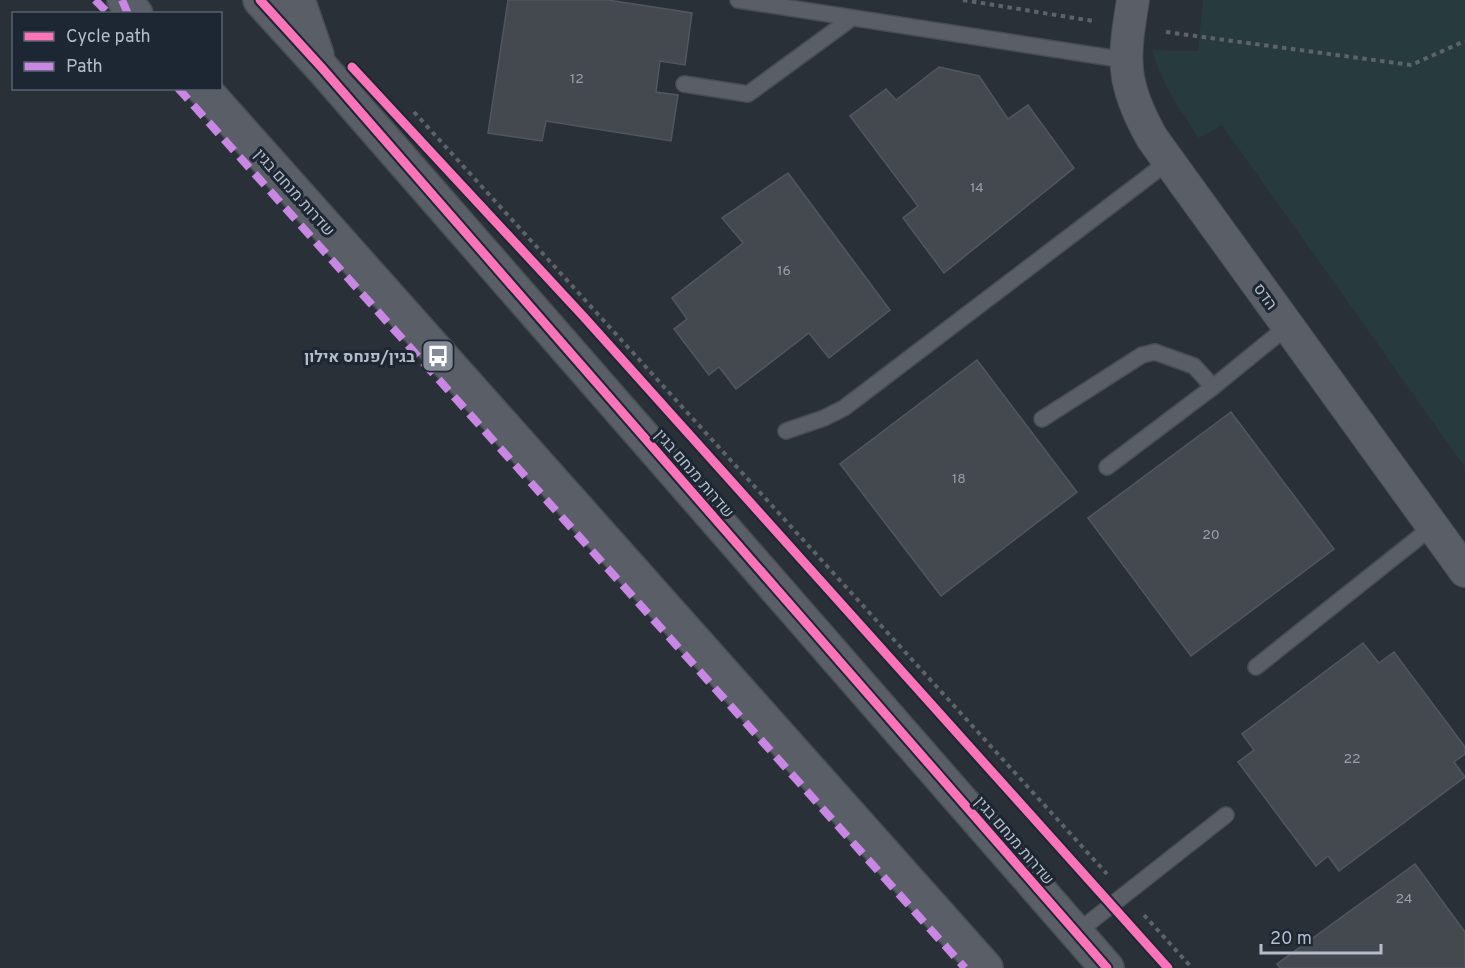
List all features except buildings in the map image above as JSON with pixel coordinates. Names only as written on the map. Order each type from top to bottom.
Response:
[{"type":"street","points":[[124,0],[134,12]]},
{"type":"street","name":"שדרות מנחם בגין","points":[[260,0],[322,68],[1107,968]]},
{"type":"street","points":[[297,0],[322,68]]},
{"type":"street","name":"הדס","points":[[1130,14],[1125,60],[1128,83],[1135,105],[1152,138],[1465,572]]},
{"type":"street","name":"שדרות מנחם בגין","points":[[205,90],[986,968]]},
{"type":"lane","points":[[738,0],[1125,60]]},
{"type":"lane","points":[[684,84],[748,94],[852,18]]},
{"type":"lane","points":[[786,430],[824,418],[844,408],[1169,161]]},
{"type":"lane","points":[[1107,467],[1213,387],[1288,326]]},
{"type":"lane","points":[[1042,419],[1142,355],[1155,352],[1194,366],[1213,387]]},
{"type":"lane","points":[[1256,667],[1432,527]]},
{"type":"lane","points":[[1076,933],[1226,814]]},
{"type":"path","points":[[963,0],[1130,14],[1411,65],[1465,41]]},
{"type":"path","points":[[409,106],[1192,968]]},
{"type":"green space","points":[[1203,0],[1465,0],[1465,467],[1222,125],[1199,138],[1172,96],[1160,74],[1152,50],[1198,51]]},
{"type":"marked path","points":[[95,0],[107,12]]},
{"type":"marked path","points":[[122,0],[127,12]]},
{"type":"marked path","points":[[180,90],[965,968]]},
{"type":"cycle path","points":[[260,0],[322,68],[1107,968]]},
{"type":"cycle path","points":[[352,67],[583,316],[1168,968]]},
{"type":"place","name":"בגין/פנחס אילון","points":[[438,356]]}]
